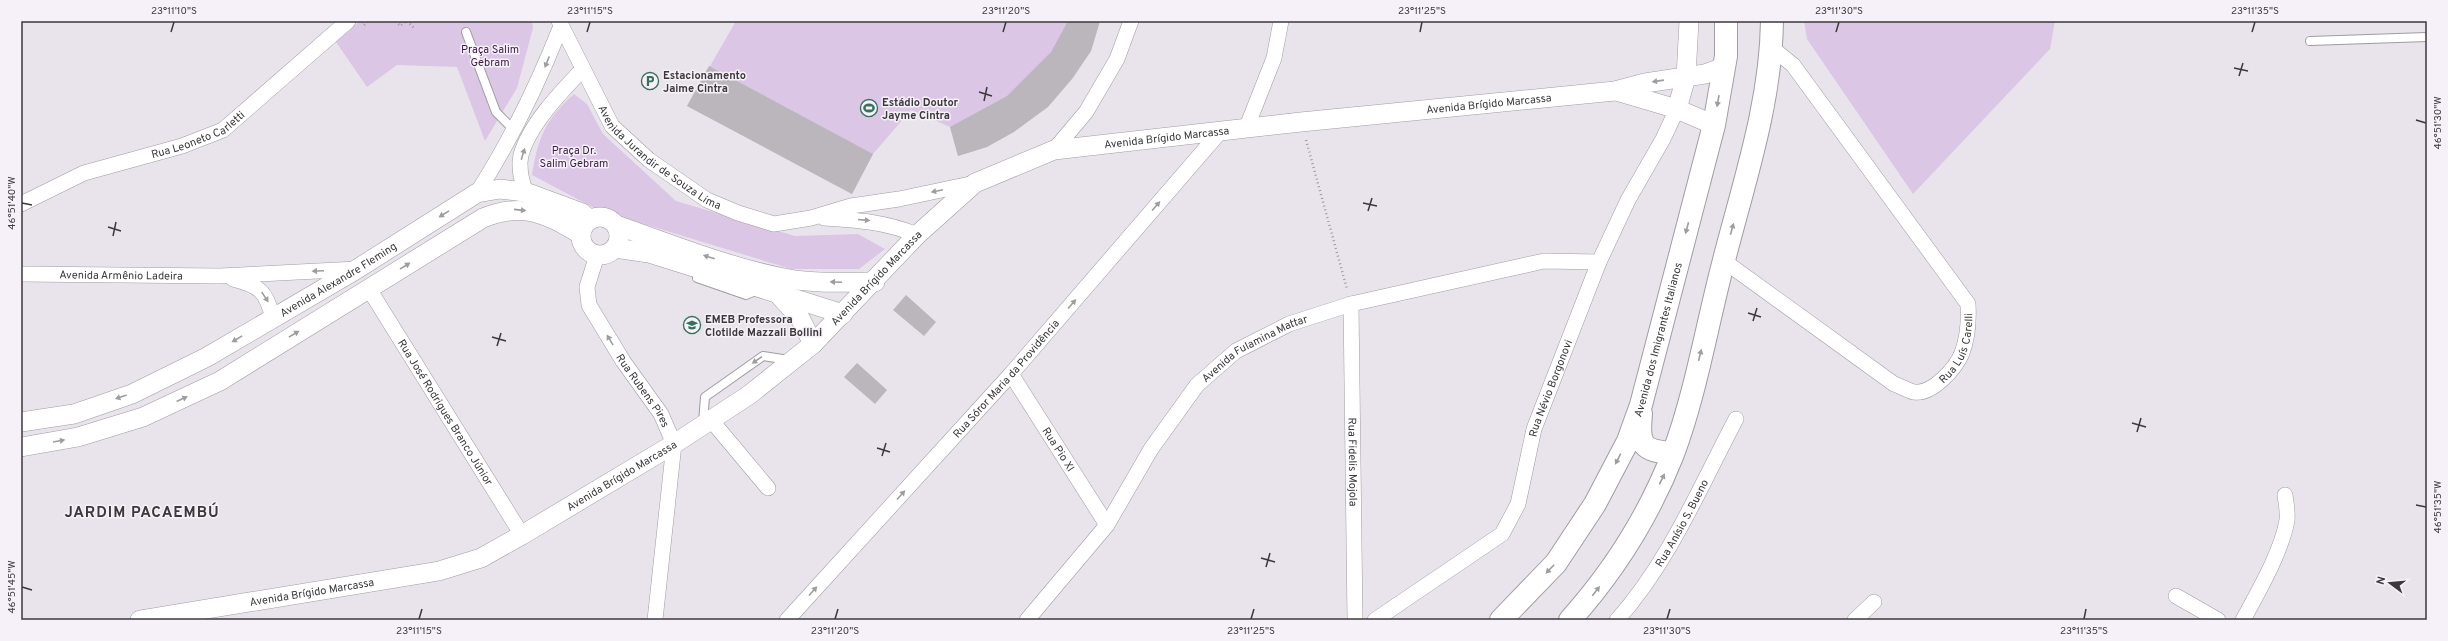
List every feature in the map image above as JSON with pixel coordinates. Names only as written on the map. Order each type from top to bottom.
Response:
[{"type":"main road","name":"Avenida dos Imigrantes Italianos","points":[[1500,620],[1556,563],[1591,511],[1628,441],[1641,405],[1714,125],[1724,67],[1726,21]]},
{"type":"main road","points":[[1570,620],[1595,592],[1633,537],[1673,453],[1724,261],[1767,90],[1772,48],[1772,21]]},
{"type":"main road","points":[[1641,405],[1639,430],[1642,443],[1650,450],[1673,453]]},
{"type":"street","name":"Rua Leoneto Carletti","points":[[21,204],[84,173],[182,146],[223,130],[348,21]]},
{"type":"street","points":[[1054,150],[1086,112],[1117,59],[1131,21]]},
{"type":"street","points":[[1246,129],[1274,58],[1281,21]]},
{"type":"street","points":[[1677,109],[1686,77],[1689,21]]},
{"type":"street","name":"Avenida Jurandir de Souza Lima","points":[[560,24],[582,70],[612,126],[649,160],[707,200],[738,213],[774,224],[811,218],[851,206],[899,200],[975,183]]},
{"type":"street","name":"Avenida Alexandre Fleming","points":[[21,422],[74,414],[132,394],[206,357],[357,268],[477,193],[498,161],[538,85],[560,24]]},
{"type":"street","name":"Rua Luís Carelli","points":[[1724,261],[1894,384],[1915,392],[1930,390],[1946,376],[1962,354],[1969,325],[1968,304],[1793,65],[1772,48]]},
{"type":"street","name":"Avenida Brígido Marcassa","points":[[140,620],[439,571],[480,558],[522,535],[707,423],[794,361],[813,344],[875,282],[917,235],[975,183],[1054,150],[1219,133],[1301,122],[1614,91],[1645,83],[1705,74],[1724,67]]},
{"type":"street","points":[[525,192],[520,170],[521,155],[534,129],[553,100],[582,70]]},
{"type":"street","name":"Avenida Brígido Marcassa","points":[[1614,91],[1677,109],[1714,125]]},
{"type":"street","name":"Rua Névio Borgonovi","points":[[1375,620],[1502,534],[1518,504],[1534,429],[1599,262],[1628,200],[1663,139],[1677,109]]},
{"type":"street","name":"Rua Sóror Maria da Providência","points":[[787,620],[1011,374],[1219,133]]},
{"type":"street","points":[[477,193],[500,188],[525,192],[582,213],[585,227],[583,246],[591,253],[597,255],[609,253],[615,248],[619,237],[616,225]]},
{"type":"street","points":[[21,447],[78,437],[143,417],[220,380],[483,218],[501,210],[519,209],[585,227],[601,216],[607,217],[616,225],[708,257],[784,278],[829,282],[875,282]]},
{"type":"street","name":"Avenida Jurandir de Souza Lima","points":[[811,218],[868,220],[898,227],[917,235]]},
{"type":"street","points":[[615,248],[649,253],[842,314]]},
{"type":"street","name":"Rua Rubens Pires","points":[[597,255],[587,287],[589,305],[623,361],[661,414],[674,444],[655,620]]},
{"type":"street","name":"Avenida Fulamina Mattar","points":[[1027,620],[1106,525],[1151,449],[1197,385],[1236,352],[1289,324],[1351,304],[1544,261],[1599,262]]},
{"type":"street","points":[[220,276],[357,268]]},
{"type":"street","name":"Avenida Armênio Ladeira","points":[[21,274],[220,276]]},
{"type":"street","points":[[220,276],[251,284],[259,288],[268,300],[273,318]]},
{"type":"street","name":"Rua José Rodrigues Branco Júnior","points":[[368,289],[522,535]]},
{"type":"street","points":[[770,291],[800,318],[813,344]]},
{"type":"street","name":"Rua Fidelis Mojola","points":[[1351,304],[1356,620]]},
{"type":"street","points":[[206,357],[220,380]]},
{"type":"street","name":"Rua Pio XI","points":[[1011,374],[1106,525]]},
{"type":"street","name":"Rua Anísio S. Bueno","points":[[1618,620],[1628,608],[1669,547],[1736,419]]},
{"type":"street","points":[[707,423],[768,488]]},
{"type":"street","points":[[2243,620],[2276,553],[2287,519],[2285,495]]},
{"type":"street","points":[[2176,596],[2218,620]]},
{"type":"street","points":[[1855,620],[1874,602]]},
{"type":"lane","points":[[466,32],[496,112],[514,130]]},
{"type":"lane","points":[[2310,41],[2427,36]]},
{"type":"path","points":[[396,21],[400,26],[406,21],[414,28]]},
{"type":"path","points":[[1301,122],[1351,304]]},
{"type":"green space","name":"Praça Salim Gebram","points":[[360,21],[532,21],[533,28],[517,88],[485,141],[457,67],[397,65],[367,87],[336,42]]},
{"type":"green space","name":"Estádio Doutor Jayme Cintra","points":[[736,21],[1100,21],[1091,51],[1072,79],[987,147],[958,156],[950,127],[911,110],[873,154],[852,194],[687,106]]},
{"type":"green space","points":[[1804,21],[2055,21],[2050,49],[1913,194],[1807,39]]},
{"type":"green space","name":"Praça Dr. Salim Gebram","points":[[574,94],[587,104],[603,134],[676,201],[795,236],[858,234],[885,249],[859,269],[791,269],[598,210],[532,175],[537,150],[545,130],[556,112]]},
{"type":"building","points":[[1068,21],[1100,21],[1091,51],[1072,79],[1048,107],[1014,132],[987,147],[958,156],[950,127],[1007,96],[1051,52]]},
{"type":"building","points":[[709,66],[873,154],[852,194],[687,106]]},
{"type":"building","points":[[906,295],[936,322],[924,336],[893,310]]},
{"type":"building","points":[[857,363],[887,390],[875,404],[844,377]]},
{"type":"place","name":"Estacionamento Jaime Cintra","points":[[650,81]]},
{"type":"place","name":"Estádio Doutor Jayme Cintra","points":[[869,108]]},
{"type":"place","name":"EMEB Professora Clotilde Mazzali Bollini","points":[[692,325]]},
{"type":"district","name":"JARDIM PACAEMBÚ","points":[[142,512]]}]
